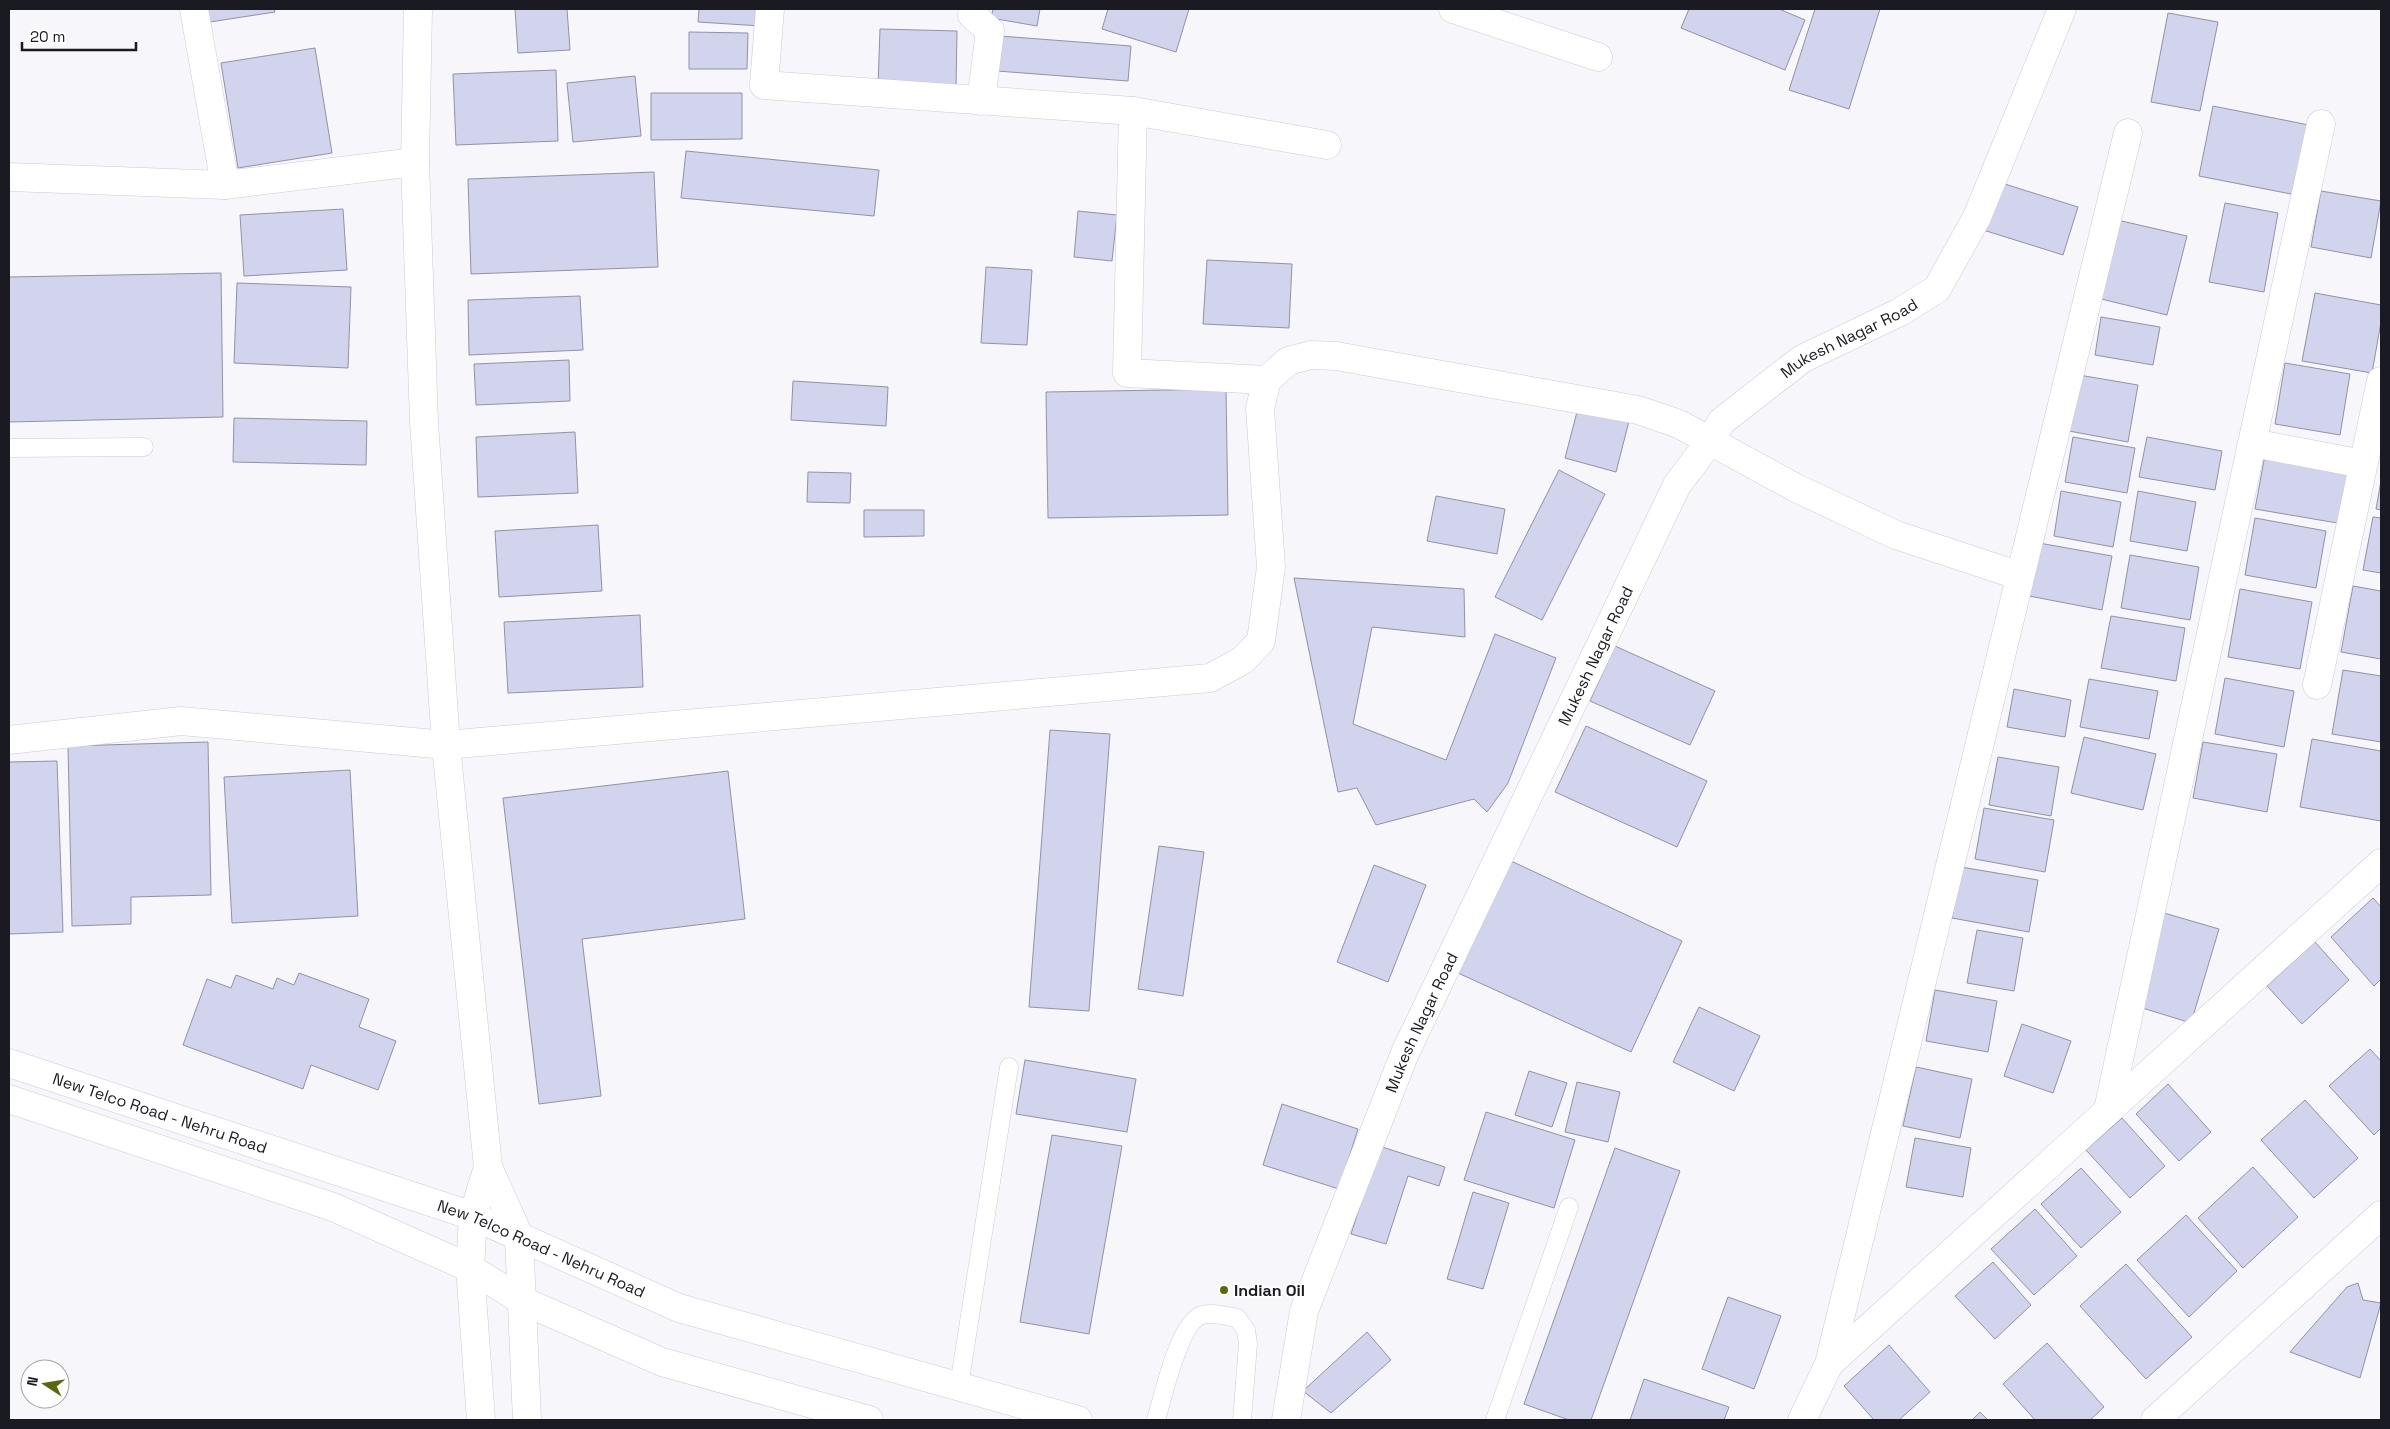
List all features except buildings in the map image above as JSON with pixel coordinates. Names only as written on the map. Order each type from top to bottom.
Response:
[{"type":"street","points":[[194,9],[225,185]]},
{"type":"street","points":[[418,9],[415,162],[424,422],[446,745],[488,1167],[519,1236],[527,1420]]},
{"type":"street","points":[[770,9],[764,85],[1133,112],[1327,145]]},
{"type":"street","points":[[973,9],[972,15],[990,31],[981,101]]},
{"type":"street","points":[[1453,9],[1598,57]]},
{"type":"street","name":"Mukesh Nagar Road","points":[[1286,1420],[1304,1311],[1405,1053],[1677,484],[1710,441],[1722,421],[1802,359],[1900,312],[1937,289],[1977,217],[2062,9]]},
{"type":"street","points":[[1133,112],[1127,373],[1267,380]]},
{"type":"street","points":[[2108,1110],[2321,124]]},
{"type":"street","points":[[1802,1420],[1829,1364],[2128,133]]},
{"type":"street","points":[[9,177],[225,185],[415,162]]},
{"type":"street","points":[[9,740],[181,721],[446,745],[1210,678],[1242,660],[1262,641],[1271,567],[1260,408],[1267,380],[1288,362],[1311,355],[1336,356],[1638,410],[1679,424],[1796,488],[1896,535],[2020,576]]},
{"type":"street","points":[[2317,685],[2381,381]]},
{"type":"street","points":[[2253,443],[2363,464]]},
{"type":"street","points":[[1829,1364],[2381,863]]},
{"type":"street","name":"New Telco Road - Nehru Road","points":[[9,1063],[473,1216],[679,1308],[1078,1420]]},
{"type":"street","name":"New Telco Road - Nehru Road","points":[[9,1099],[333,1208],[470,1268],[521,1300],[662,1362],[869,1420]]},
{"type":"street","points":[[481,1420],[470,1268],[473,1216],[488,1167]]},
{"type":"street","points":[[2155,1420],[2381,1215]]},
{"type":"lane","points":[[9,448],[144,447]]},
{"type":"lane","points":[[959,1386],[1009,1067]]},
{"type":"lane","points":[[1495,1420],[1570,1207]]},
{"type":"lane","points":[[1156,1420],[1179,1341],[1190,1322],[1201,1315],[1215,1314],[1236,1318],[1246,1330],[1248,1344],[1242,1420]]},
{"type":"place","name":"Indian Oil","points":[[1224,1290]]}]
